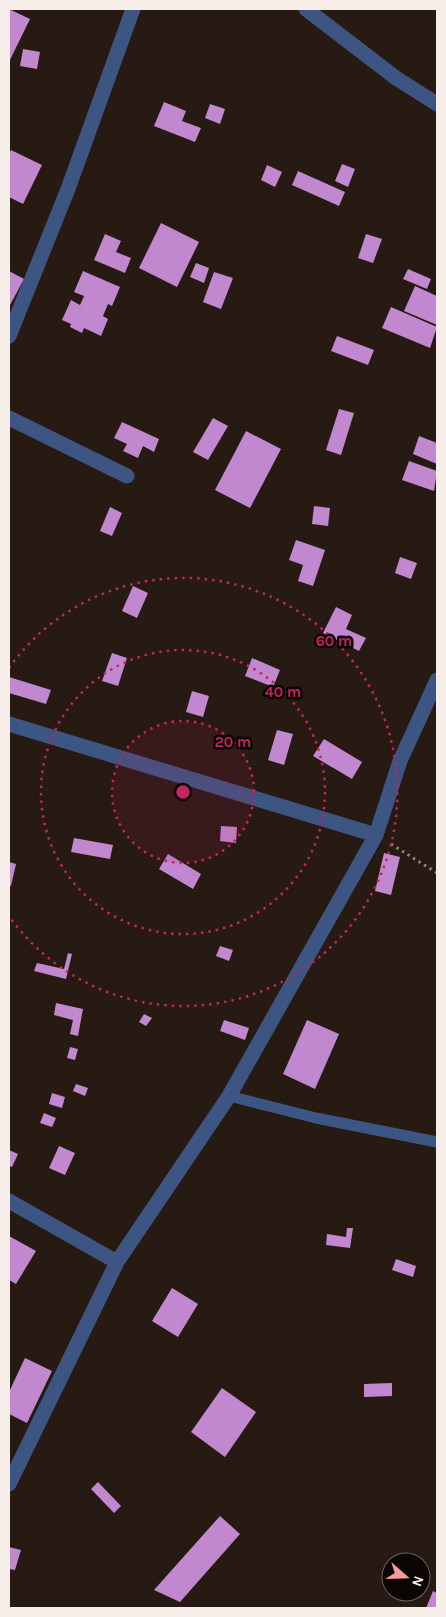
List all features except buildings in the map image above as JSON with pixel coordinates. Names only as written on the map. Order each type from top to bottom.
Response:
[{"type":"street","points":[[9,336],[68,189],[133,9]]},
{"type":"street","points":[[306,9],[396,78],[437,104]]},
{"type":"street","points":[[9,418],[128,476]]},
{"type":"street","points":[[9,1484],[117,1262],[229,1096],[376,835],[400,761],[437,680]]},
{"type":"street","points":[[9,724],[376,835]]},
{"type":"street","points":[[9,1201],[117,1262]]},
{"type":"lane","points":[[229,1096],[316,1118],[437,1142]]},
{"type":"path","points":[[376,835],[437,873]]}]
